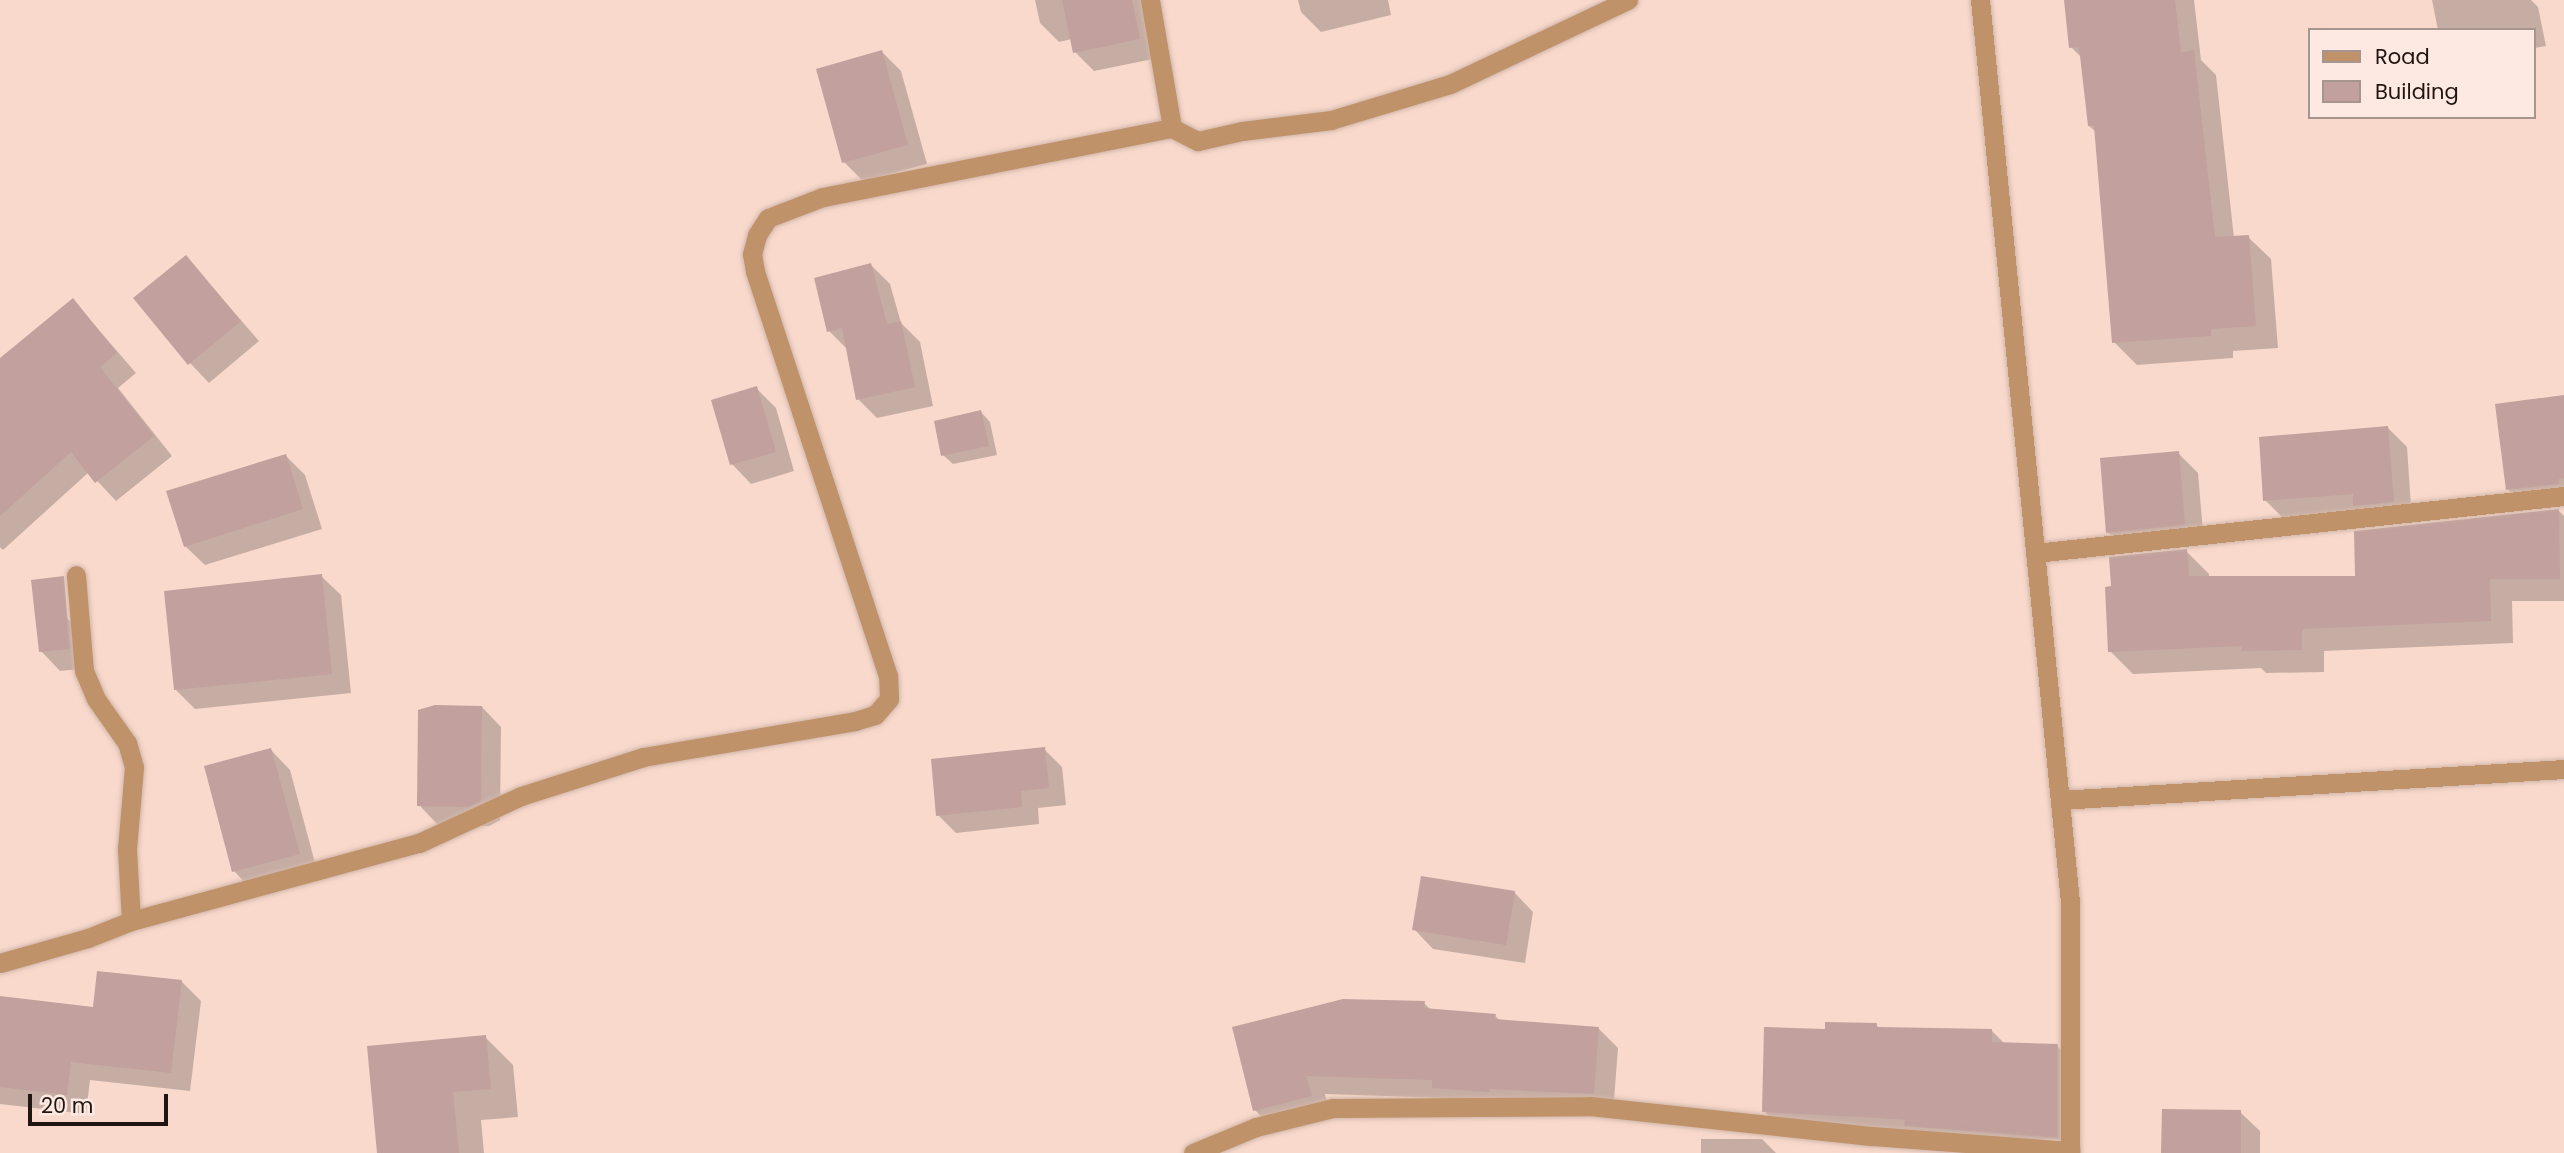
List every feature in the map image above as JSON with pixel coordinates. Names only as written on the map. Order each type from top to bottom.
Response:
[{"type":"street","points":[[1150,0],[1172,128]]},
{"type":"street","points":[[0,963],[88,938],[131,921],[419,843],[521,796],[643,757],[855,721],[875,715],[889,699],[888,676],[755,271],[752,254],[757,235],[768,218],[823,197],[1172,128],[1198,141],[1242,131],[1331,120],[1450,84],[1628,0]]},
{"type":"street","points":[[1193,1153],[1256,1127],[1333,1108],[1576,1106],[1872,1136],[2070,1152],[2070,901],[1980,0]]},
{"type":"street","points":[[2035,553],[2564,496]]},
{"type":"street","points":[[76,575],[84,671],[96,699],[127,743],[134,767],[127,849],[131,921]]},
{"type":"street","points":[[2060,800],[2564,769]]},
{"type":"building","points":[[1062,0],[1132,0],[1140,39],[1073,53]]},
{"type":"building","points":[[2064,0],[2175,0],[2181,52],[2194,50],[2215,237],[2249,235],[2256,326],[2211,329],[2211,336],[2112,343],[2094,126],[2088,126],[2079,47],[2069,48]]},
{"type":"building","points":[[882,50],[908,145],[842,163],[816,69]]},
{"type":"building","points":[[186,255],[241,321],[188,365],[133,298]]},
{"type":"building","points":[[871,263],[887,324],[901,321],[915,387],[856,400],[842,328],[827,332],[814,278]]},
{"type":"building","points":[[73,298],[117,353],[100,367],[154,436],[95,483],[71,452],[0,516],[0,358]]},
{"type":"building","points":[[757,386],[776,452],[730,465],[711,400]]},
{"type":"building","points":[[2564,395],[2564,478],[2559,479],[2559,484],[2506,490],[2495,404]]},
{"type":"building","points":[[981,410],[989,446],[941,456],[934,421]]},
{"type":"building","points":[[2388,426],[2394,502],[2353,506],[2353,494],[2263,501],[2259,437]]},
{"type":"building","points":[[2179,451],[2185,525],[2106,533],[2100,458]]},
{"type":"building","points":[[286,454],[303,509],[184,547],[166,491]]},
{"type":"building","points":[[2559,509],[2560,579],[2490,579],[2491,621],[2302,629],[2302,650],[2242,651],[2242,646],[2108,652],[2105,587],[2111,586],[2109,557],[2187,549],[2189,576],[2355,576],[2354,531]]},
{"type":"building","points":[[322,574],[332,674],[174,690],[164,591]]},
{"type":"building","points":[[64,576],[70,649],[39,652],[31,580]]},
{"type":"building","points":[[435,705],[482,706],[481,801],[469,807],[417,806],[418,710]]},
{"type":"building","points":[[1045,747],[1049,788],[1021,791],[1022,807],[936,816],[931,759]]},
{"type":"building","points":[[271,748],[300,854],[232,872],[204,766]]},
{"type":"building","points":[[1421,876],[1515,891],[1506,945],[1412,930]]},
{"type":"building","points":[[97,971],[182,980],[171,1073],[71,1062],[67,1095],[0,1087],[0,996],[93,1007]]},
{"type":"building","points":[[1343,999],[1425,1001],[1424,1008],[1496,1014],[1495,1019],[1599,1027],[1594,1094],[1490,1089],[1489,1092],[1432,1088],[1432,1080],[1306,1076],[1312,1096],[1253,1111],[1232,1027]]},
{"type":"building","points":[[1825,1022],[1877,1023],[1877,1027],[1992,1029],[1992,1042],[2058,1044],[2058,1138],[1904,1126],[1905,1120],[1762,1112],[1764,1027],[1825,1029]]},
{"type":"building","points":[[486,1035],[491,1089],[453,1092],[459,1153],[377,1153],[367,1046]]},
{"type":"building","points":[[2162,1109],[2241,1110],[2241,1153],[2161,1153]]}]
